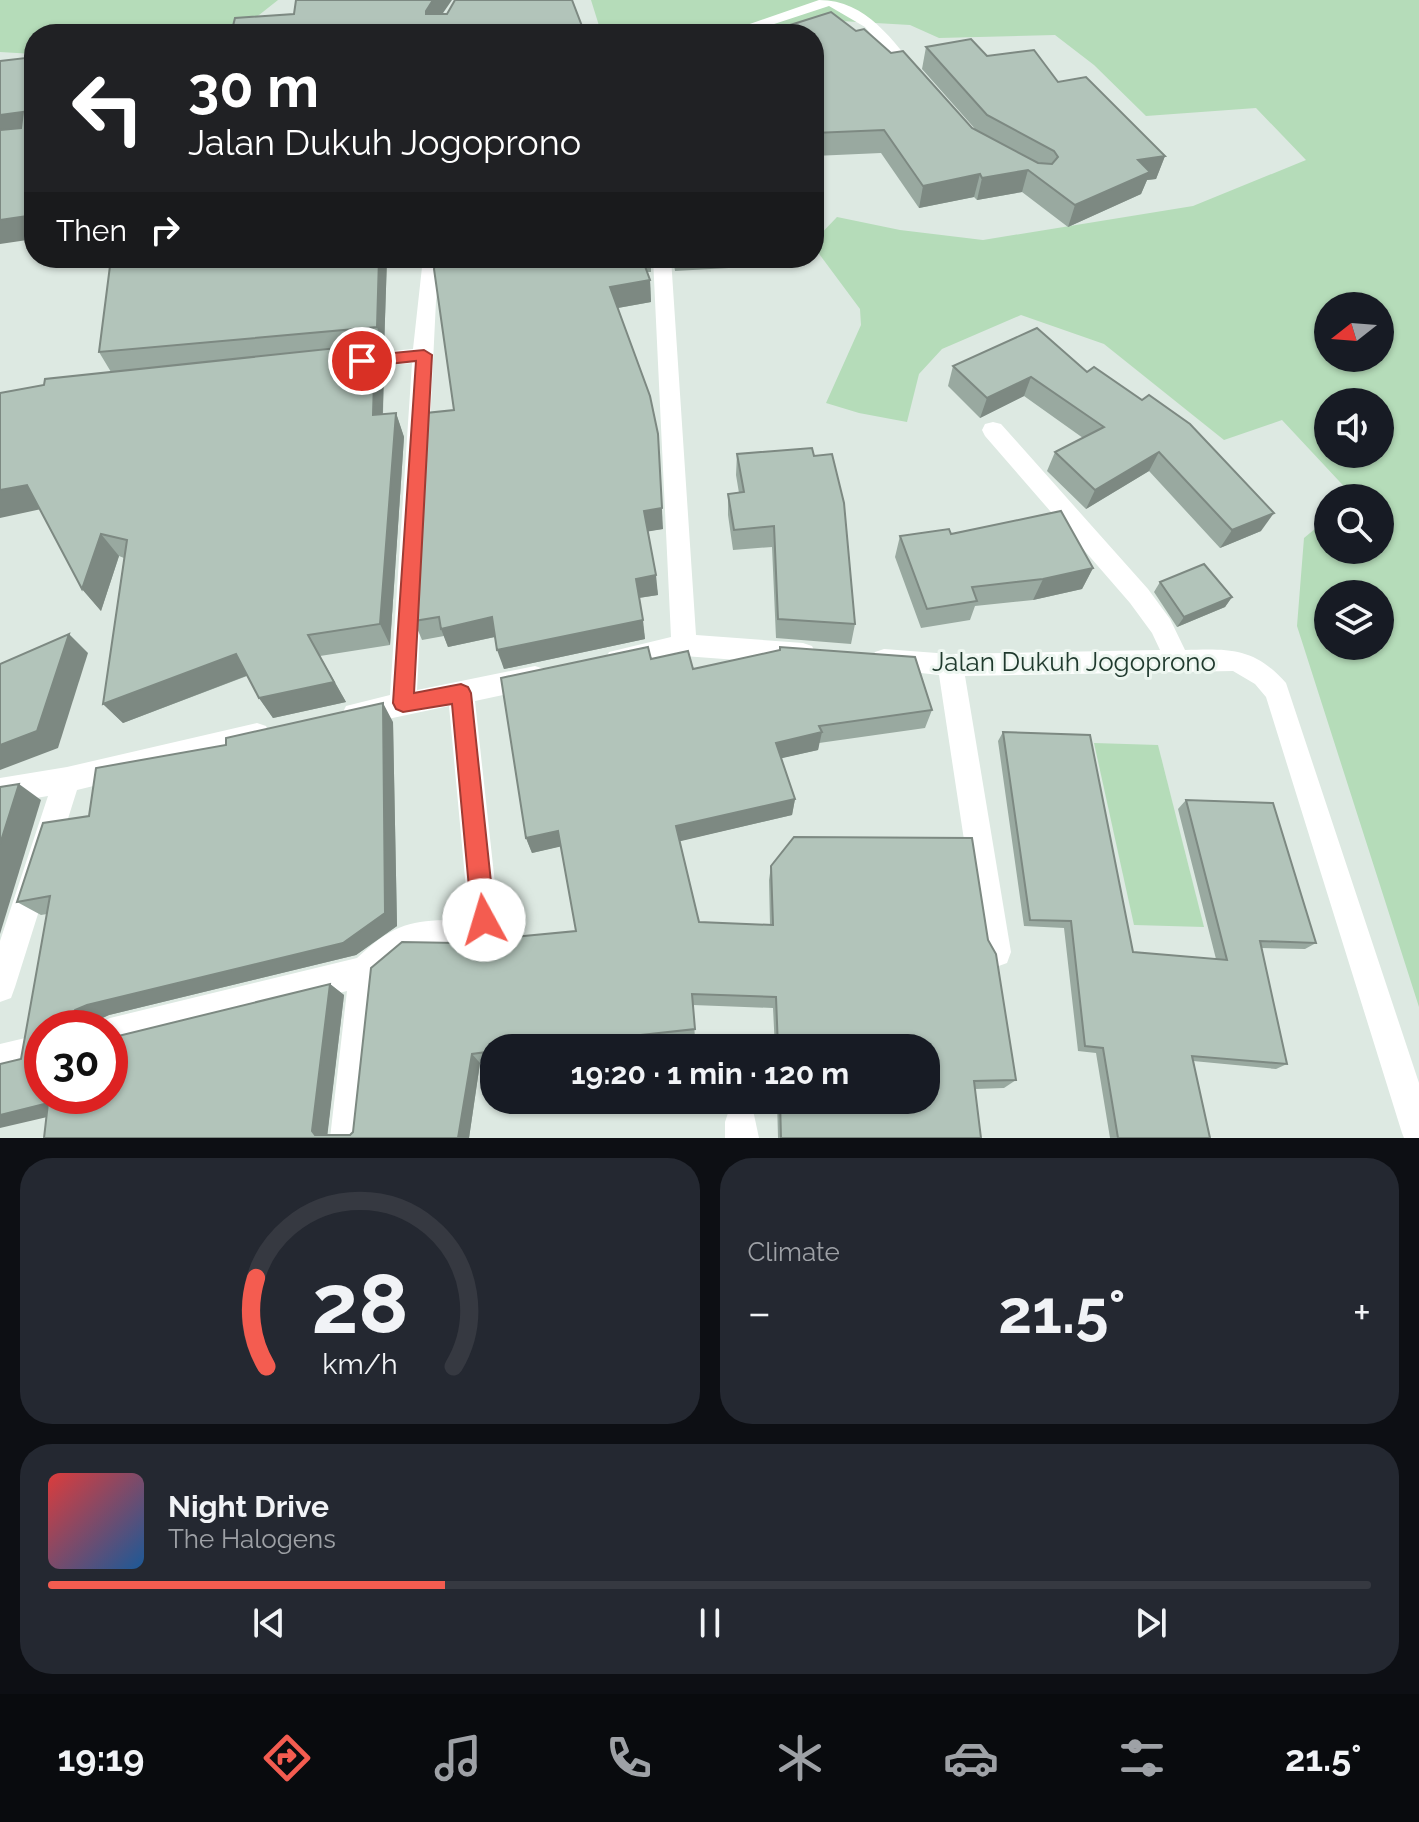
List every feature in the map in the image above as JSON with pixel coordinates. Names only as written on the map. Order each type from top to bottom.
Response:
[{"type":"street","points":[[760,24],[831,1],[870,24],[923,88]]},
{"type":"street","points":[[403,703],[426,301],[431,268]]},
{"type":"street","points":[[663,268],[684,645]]},
{"type":"street","points":[[331,364],[424,355]]},
{"type":"street","points":[[993,430],[1139,596],[1161,626],[1177,660]]},
{"type":"street","points":[[595,664],[684,645],[825,656]]},
{"type":"street","name":"Jalan Dukuh Jogoprono","points":[[856,658],[950,665],[1236,660],[1264,676],[1277,691],[1419,1133]]},
{"type":"street","points":[[950,665],[996,952]]},
{"type":"street","points":[[326,720],[565,671]]},
{"type":"street","points":[[128,1030],[365,971],[389,948],[414,932],[476,937],[482,931],[484,920],[461,693]]},
{"type":"street","points":[[0,791],[67,780],[280,730]]},
{"type":"street","points":[[0,987],[67,780]]},
{"type":"street","points":[[347,1138],[365,971]]},
{"type":"street","points":[[0,1060],[24,1054]]},
{"type":"green space","points":[[0,0],[278,0],[248,24],[24,24],[24,53],[0,52]]},
{"type":"green space","points":[[591,0],[1419,0],[1419,1007],[1297,626],[1304,538],[1314,530],[1314,564],[1394,564],[1394,484],[1342,484],[1327,468],[1394,468],[1394,388],[1314,388],[1314,454],[1282,420],[1224,440],[1104,344],[1021,315],[942,349],[919,374],[907,422],[826,403],[861,325],[860,309],[824,260],[824,231],[837,217],[900,230],[983,240],[1193,206],[1306,160],[1256,108],[1146,116],[1094,65],[1055,35],[939,38],[910,25],[824,20],[791,24],[598,24]]},
{"type":"green space","points":[[1094,743],[1158,745],[1204,927],[1134,925]]},
{"type":"building","points":[[296,0],[433,0],[426,14],[447,14],[455,0],[572,0],[581,24],[234,24],[235,18],[294,14]]},
{"type":"building","points":[[831,12],[856,31],[864,29],[891,53],[903,51],[972,128],[1038,163],[1052,164],[1058,157],[1054,151],[987,115],[926,47],[971,39],[987,56],[1034,50],[1058,82],[1086,77],[1165,156],[1138,160],[1150,172],[1075,205],[1028,170],[982,178],[980,174],[923,186],[884,130],[824,133],[824,24],[793,24]]},
{"type":"building","points":[[24,58],[24,216],[0,220],[0,130],[21,128],[23,112],[0,115],[0,61]]},
{"type":"building","points":[[110,268],[379,268],[377,327],[99,352]]},
{"type":"building","points":[[646,268],[650,280],[610,287],[650,396],[658,434],[662,508],[644,511],[656,575],[636,579],[643,620],[497,650],[492,617],[441,629],[439,617],[414,621],[426,413],[454,410],[434,269]]},
{"type":"building","points":[[1037,328],[1087,372],[1094,367],[1142,400],[1149,395],[1190,424],[1274,513],[1232,530],[1159,452],[1095,490],[1055,452],[1104,427],[1031,377],[987,398],[953,366]]},
{"type":"building","points":[[375,344],[373,415],[396,413],[380,624],[308,635],[334,682],[259,698],[236,654],[103,704],[127,540],[101,534],[82,589],[27,485],[0,490],[0,393],[44,385],[45,379]]},
{"type":"building","points":[[812,448],[814,456],[832,454],[844,503],[855,624],[778,619],[774,526],[734,530],[728,494],[744,492],[737,454]]},
{"type":"building","points":[[1061,511],[1093,568],[1043,579],[972,587],[977,601],[927,609],[900,536],[949,529],[951,534]]},
{"type":"building","points":[[1204,564],[1232,597],[1184,617],[1160,582]]},
{"type":"building","points":[[69,634],[37,731],[0,745],[0,664]]},
{"type":"building","points":[[648,647],[651,659],[688,651],[693,669],[780,650],[780,647],[915,657],[932,710],[819,726],[822,732],[776,743],[795,799],[676,826],[699,922],[773,925],[771,866],[794,837],[972,838],[988,940],[996,954],[1016,1080],[974,1081],[981,1138],[781,1138],[780,1114],[940,1114],[940,1034],[777,1034],[776,997],[692,994],[695,1029],[650,1034],[480,1034],[480,1053],[472,1054],[458,1138],[44,1138],[47,1114],[128,1114],[128,1034],[330,984],[312,1131],[315,1135],[350,1135],[353,1132],[371,968],[402,942],[457,943],[477,937],[503,938],[576,931],[558,831],[526,838],[501,678]]},
{"type":"building","points":[[383,703],[385,913],[343,943],[75,1010],[30,1010],[50,896],[17,902],[43,823],[89,816],[96,768],[226,745],[226,738]]},
{"type":"building","points":[[1003,732],[1090,735],[1133,952],[1227,960],[1186,800],[1273,803],[1316,943],[1260,941],[1287,1064],[1192,1056],[1210,1138],[1118,1138],[1103,1048],[1085,1046],[1071,921],[1030,920]]},
{"type":"building","points":[[19,784],[0,844],[0,787]]},
{"type":"building","points":[[24,1042],[24,1109],[0,1115],[0,1064],[21,1059]]},
{"type":"route","points":[[362,361],[424,355],[403,703],[461,693],[484,920]]}]
